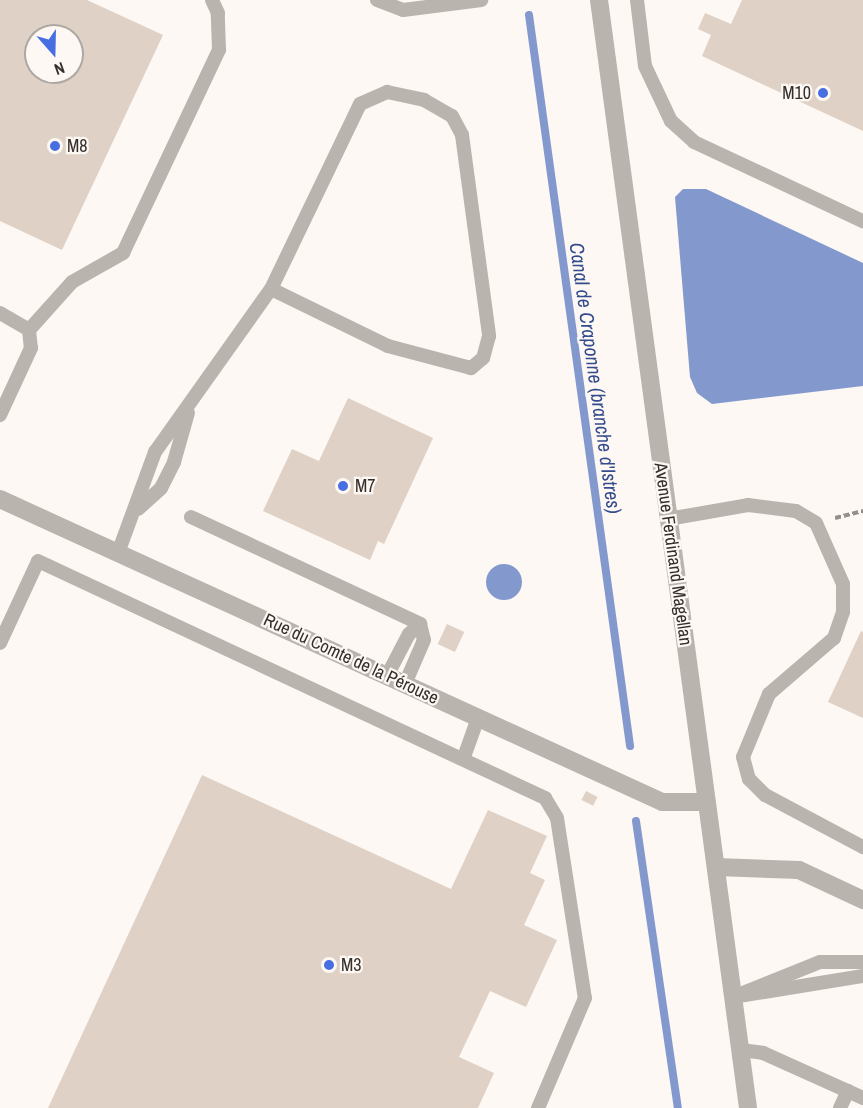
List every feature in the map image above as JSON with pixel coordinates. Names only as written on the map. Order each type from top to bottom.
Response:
[{"type":"street","name":"Avenue Ferdinand Magellan","points":[[598,0],[748,1108]]},
{"type":"street","name":"Rue du Comte de la Pérouse","points":[[1,502],[118,553],[662,802],[705,802]]},
{"type":"street","points":[[716,867],[799,870],[863,900]]},
{"type":"lane","points":[[0,415],[31,348],[29,330],[72,282],[123,254],[219,50],[218,13],[212,0]]},
{"type":"lane","points":[[377,0],[403,10],[482,0]]},
{"type":"lane","points":[[637,0],[645,66],[671,122],[694,142],[863,221]]},
{"type":"lane","points":[[118,553],[138,509],[141,482],[155,452],[271,289],[360,104],[387,92],[424,100],[452,116],[462,135],[489,336],[483,358],[471,368],[388,346],[271,289]]},
{"type":"lane","points":[[0,313],[29,330]]},
{"type":"lane","points":[[138,509],[161,488],[174,462],[190,405]]},
{"type":"lane","points":[[668,519],[748,505],[796,511],[816,523],[843,584],[843,612],[828,645],[769,694],[743,757],[749,779],[765,795],[863,847]]},
{"type":"lane","points":[[191,517],[420,624]]},
{"type":"lane","points":[[0,643],[38,561],[464,757],[545,798],[557,818],[585,998],[538,1108]]},
{"type":"lane","points":[[387,676],[409,634],[420,624]]},
{"type":"lane","points":[[405,684],[424,640],[420,624]]},
{"type":"lane","points":[[464,757],[478,718]]},
{"type":"lane","points":[[733,997],[820,962],[863,962]]},
{"type":"lane","points":[[733,997],[863,975]]},
{"type":"lane","points":[[740,1050],[763,1053],[863,1098]]},
{"type":"lane","points":[[840,1108],[848,1091]]},
{"type":"path","points":[[816,523],[863,511]]},
{"type":"water","points":[[683,189],[706,189],[863,263],[863,386],[712,404],[697,393],[690,377],[675,197]]},
{"type":"water","points":[[504,564],[516,570],[522,582],[516,594],[504,600],[492,594],[486,582],[492,570]]},
{"type":"building","name":"M8","points":[[0,0],[87,0],[163,35],[62,250],[0,221]]},
{"type":"building","name":"M10","points":[[742,0],[863,0],[863,131],[702,56],[711,35],[698,29],[705,13],[731,24]]},
{"type":"building","name":"M7","points":[[348,398],[433,438],[384,544],[378,541],[370,560],[263,511],[292,449],[319,461]]},
{"type":"building","points":[[447,624],[464,632],[455,652],[438,644]]},
{"type":"building","points":[[861,631],[863,632],[863,718],[828,702]]},
{"type":"building","name":"M3","points":[[202,775],[451,889],[488,810],[547,836],[530,873],[545,880],[524,925],[557,940],[526,1007],[490,991],[459,1057],[494,1073],[478,1108],[48,1108]]},
{"type":"building","points":[[586,791],[598,797],[593,806],[581,800]]},
{"type":"waterway","name":"Canal de Craponne (branche d'Istres)","points":[[529,15],[630,746]]},
{"type":"waterway","name":"Canal de Craponne (branche d'Istres)","points":[[636,821],[678,1108]]},
{"type":"place","name":"M10","points":[[823,93]]},
{"type":"place","name":"M8","points":[[55,146]]},
{"type":"place","name":"M7","points":[[343,486]]},
{"type":"place","name":"M3","points":[[329,965]]}]
